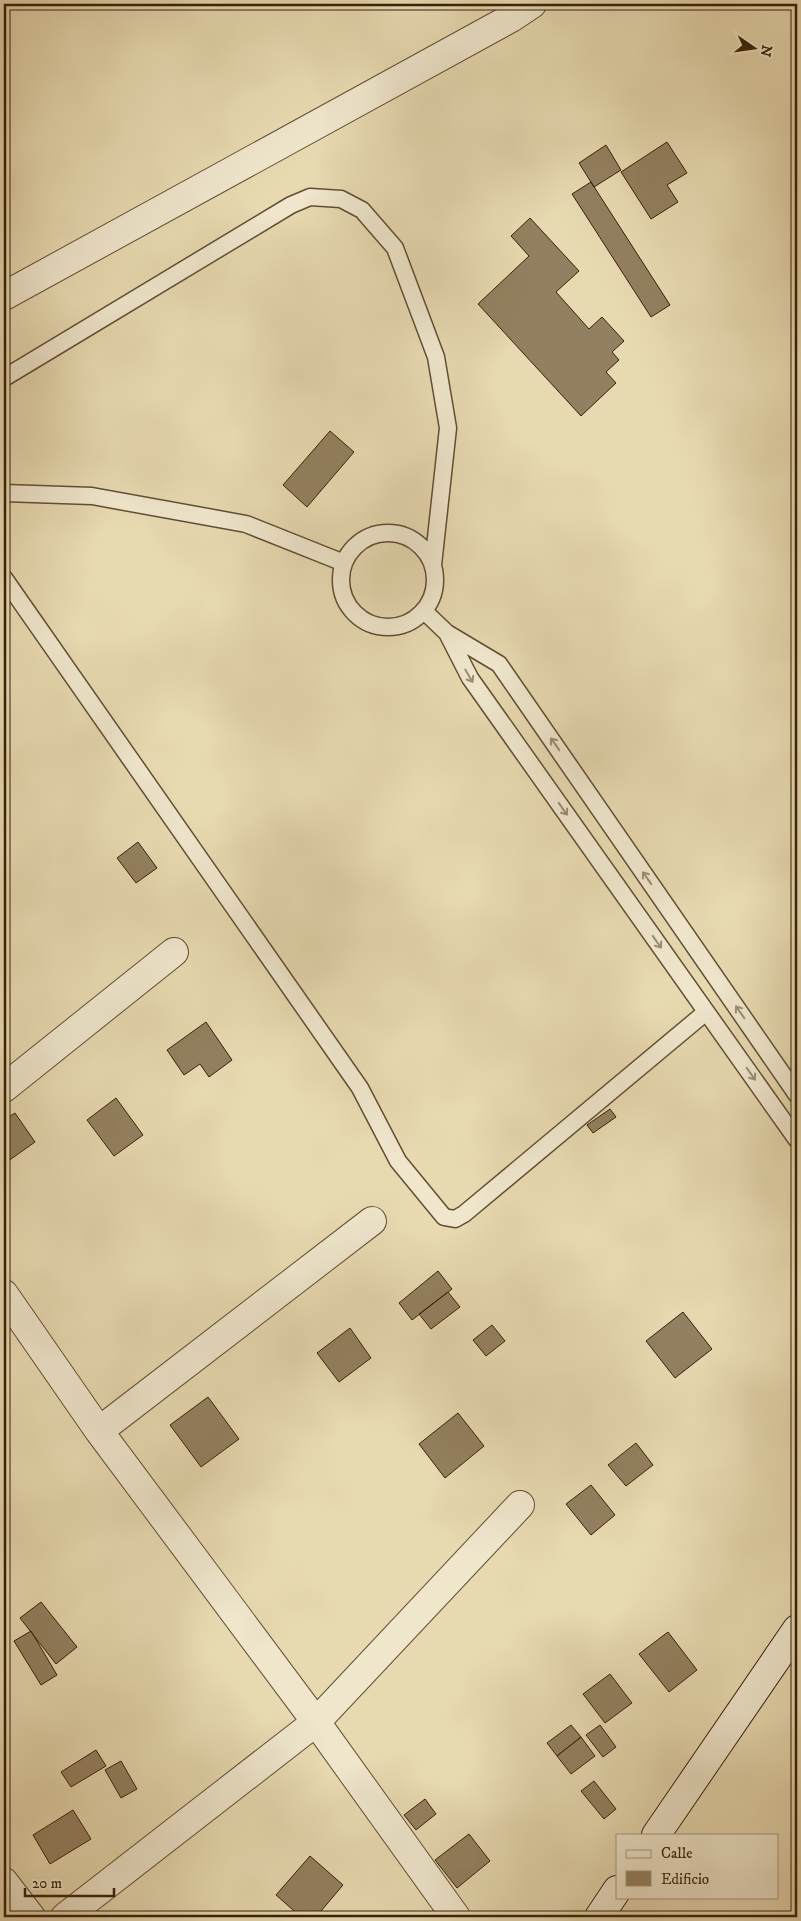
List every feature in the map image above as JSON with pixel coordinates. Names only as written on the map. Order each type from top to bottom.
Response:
[{"type":"street","points":[[4,296],[511,18],[532,4]]},
{"type":"street","points":[[4,1088],[174,952]]},
{"type":"street","points":[[99,1431],[372,1221]]},
{"type":"street","points":[[4,1294],[99,1431],[316,1722],[456,1917]]},
{"type":"street","points":[[65,1917],[316,1722],[520,1504]]},
{"type":"street","points":[[657,1834],[797,1629]]},
{"type":"street","points":[[4,1882],[30,1917]]},
{"type":"street","points":[[599,1917],[616,1892]]},
{"type":"lane","points":[[4,378],[291,206],[310,197],[340,198],[362,210],[395,248],[436,357],[448,428],[433,564],[435,581],[433,597],[424,611],[411,622],[396,627],[379,627],[364,621],[351,610],[344,596],[341,579],[344,563],[352,549],[365,538],[381,533],[397,533],[413,539],[425,550],[433,564]]},
{"type":"lane","points":[[4,493],[92,496],[246,524],[344,563]]},
{"type":"lane","points":[[4,578],[360,1088],[398,1161],[444,1217],[455,1219],[464,1214],[706,1012]]},
{"type":"lane","points":[[424,611],[447,633],[499,664],[797,1095]]},
{"type":"lane","points":[[447,633],[470,678],[797,1140]]},
{"type":"building","points":[[667,142],[687,173],[667,185],[678,202],[651,219],[621,172]]},
{"type":"building","points":[[606,145],[621,170],[594,187],[579,163]]},
{"type":"building","points":[[591,182],[670,305],[651,317],[572,194]]},
{"type":"building","points":[[530,218],[579,271],[556,292],[589,329],[602,317],[624,341],[612,352],[619,360],[606,372],[616,383],[581,416],[478,304],[529,256],[511,236]]},
{"type":"building","points":[[330,431],[354,452],[307,507],[283,485]]},
{"type":"building","points":[[138,842],[157,868],[136,883],[117,858]]},
{"type":"building","points":[[206,1022],[232,1060],[209,1077],[200,1064],[184,1075],[167,1050]]},
{"type":"building","points":[[116,1098],[143,1135],[114,1156],[87,1120]]},
{"type":"building","points":[[610,1109],[616,1117],[593,1133],[587,1125]]},
{"type":"building","points":[[15,1113],[35,1142],[4,1164],[4,1120]]},
{"type":"building","points":[[438,1271],[452,1289],[412,1320],[399,1303]]},
{"type":"building","points":[[448,1292],[460,1307],[431,1329],[419,1314]]},
{"type":"building","points":[[683,1312],[712,1349],[675,1378],[646,1341]]},
{"type":"building","points":[[492,1325],[505,1341],[486,1356],[473,1340]]},
{"type":"building","points":[[350,1328],[371,1358],[339,1382],[317,1353]]},
{"type":"building","points":[[208,1397],[239,1439],[201,1467],[170,1425]]},
{"type":"building","points":[[458,1413],[484,1446],[445,1478],[419,1444]]},
{"type":"building","points":[[636,1443],[653,1465],[626,1486],[608,1465]]},
{"type":"building","points":[[591,1485],[615,1515],[591,1535],[566,1504]]},
{"type":"building","points":[[41,1602],[77,1647],[56,1664],[20,1618]]},
{"type":"building","points":[[31,1631],[57,1675],[41,1685],[14,1641]]},
{"type":"building","points":[[668,1632],[697,1670],[669,1692],[639,1654]]},
{"type":"building","points":[[610,1674],[632,1703],[605,1723],[583,1694]]},
{"type":"building","points":[[571,1725],[581,1737],[557,1756],[547,1743]]},
{"type":"building","points":[[600,1725],[616,1747],[603,1757],[586,1735]]},
{"type":"building","points":[[581,1737],[595,1756],[571,1774],[557,1756]]},
{"type":"building","points":[[96,1750],[106,1766],[71,1787],[61,1772]]},
{"type":"building","points":[[121,1761],[137,1789],[121,1798],[105,1770]]},
{"type":"building","points":[[594,1781],[616,1809],[604,1819],[581,1791]]},
{"type":"building","points":[[425,1799],[436,1814],[416,1830],[404,1815]]},
{"type":"building","points":[[73,1810],[91,1839],[50,1864],[33,1835]]},
{"type":"building","points":[[469,1834],[490,1861],[457,1888],[435,1860]]},
{"type":"building","points":[[310,1856],[343,1885],[316,1917],[301,1917],[276,1895]]}]
